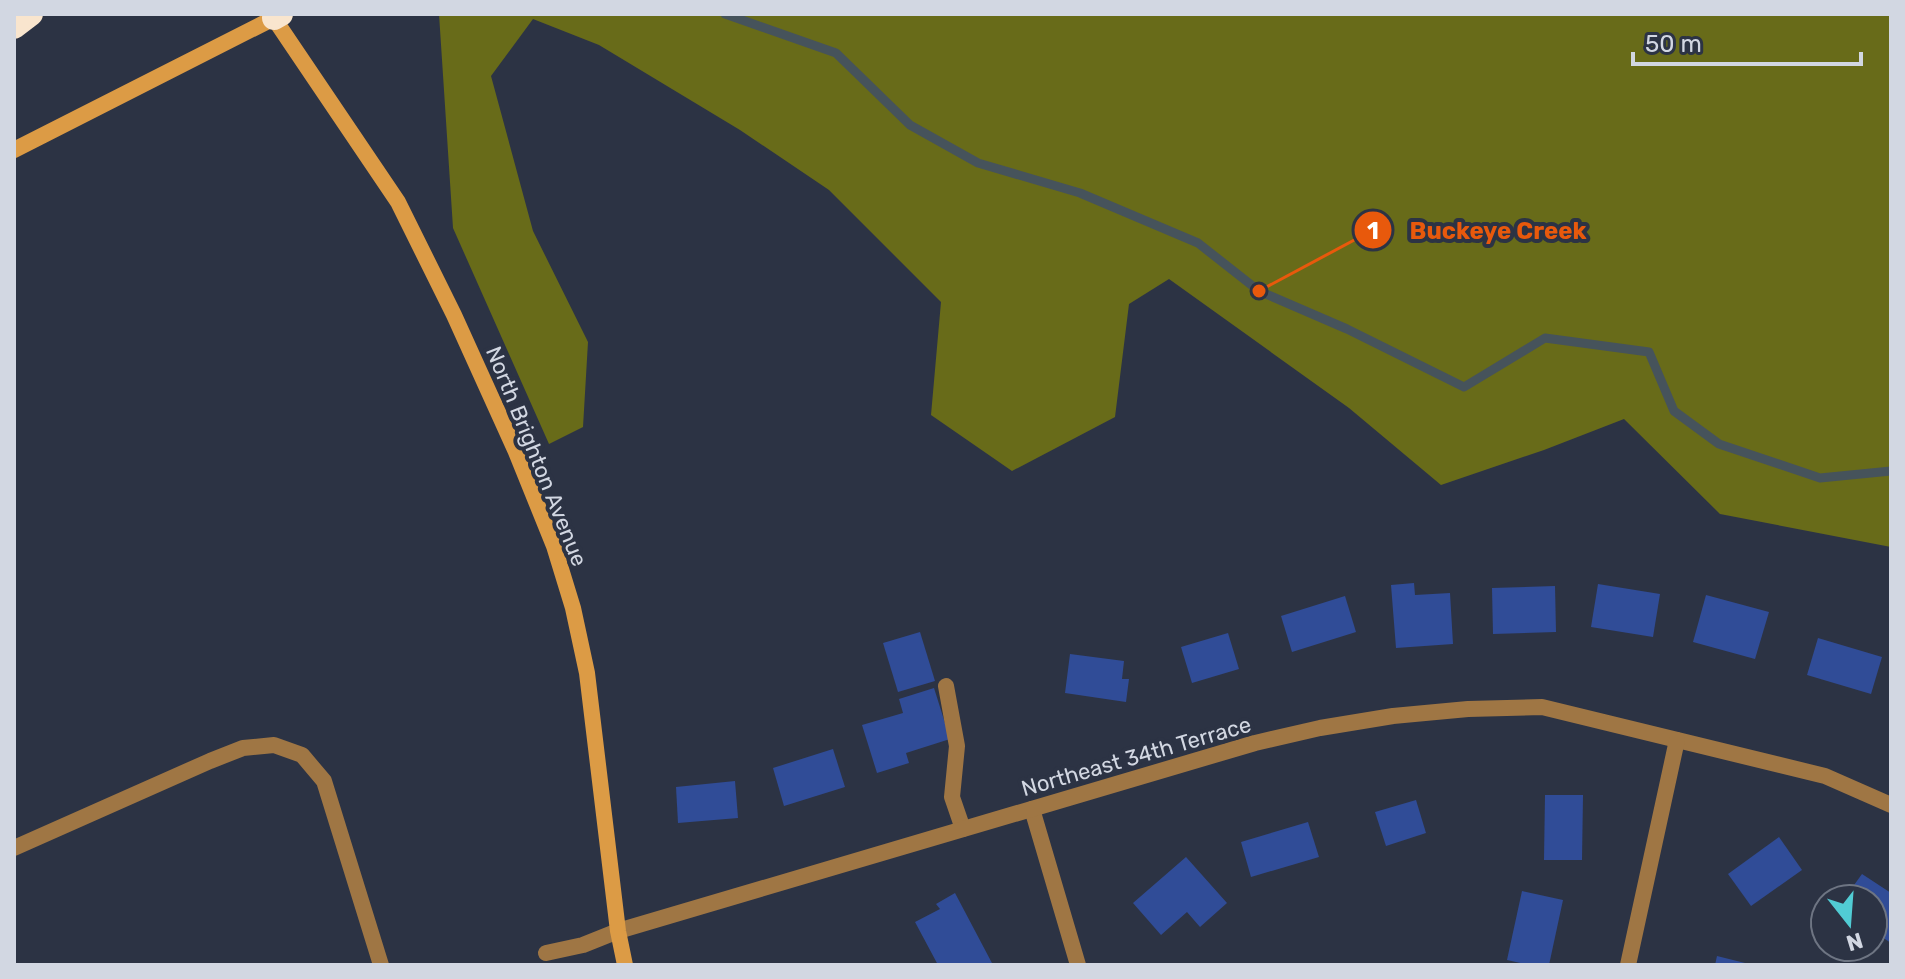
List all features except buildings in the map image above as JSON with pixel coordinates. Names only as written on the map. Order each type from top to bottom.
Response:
[{"type":"highway","points":[[14,27],[31,14]]},
{"type":"main road","points":[[14,150],[276,15]]},
{"type":"main road","name":"North Brighton Avenue","points":[[276,15],[398,202],[516,452],[554,546],[573,608],[587,673],[618,931],[625,965]]},
{"type":"street","points":[[946,686],[957,746],[952,797],[963,829]]},
{"type":"street","name":"Northeast 34th Terrace","points":[[546,953],[583,945],[618,931],[1255,743],[1393,716],[1468,709],[1542,707],[1825,776],[1891,805]]},
{"type":"street","points":[[1628,965],[1677,740]]},
{"type":"street","points":[[14,848],[210,761],[243,748],[274,745],[302,755],[324,781],[381,965]]},
{"type":"street","points":[[1032,809],[1078,965]]},
{"type":"shaded area","points":[[439,14],[1891,14],[1891,547],[1720,514],[1624,419],[1441,485],[1349,408],[1169,279],[1129,304],[1115,417],[1012,471],[931,415],[941,302],[829,190],[740,130],[599,45],[533,19],[491,76],[533,231],[588,342],[583,427],[549,444],[453,228]]},
{"type":"waterway","points":[[725,14],[836,53],[910,125],[978,163],[1080,193],[1198,243],[1259,291],[1347,329],[1464,387],[1545,338],[1649,352],[1674,411],[1719,444],[1820,478],[1891,471]]},
{"type":"place","name":"Buckeye Creek","points":[[1259,291]]}]
